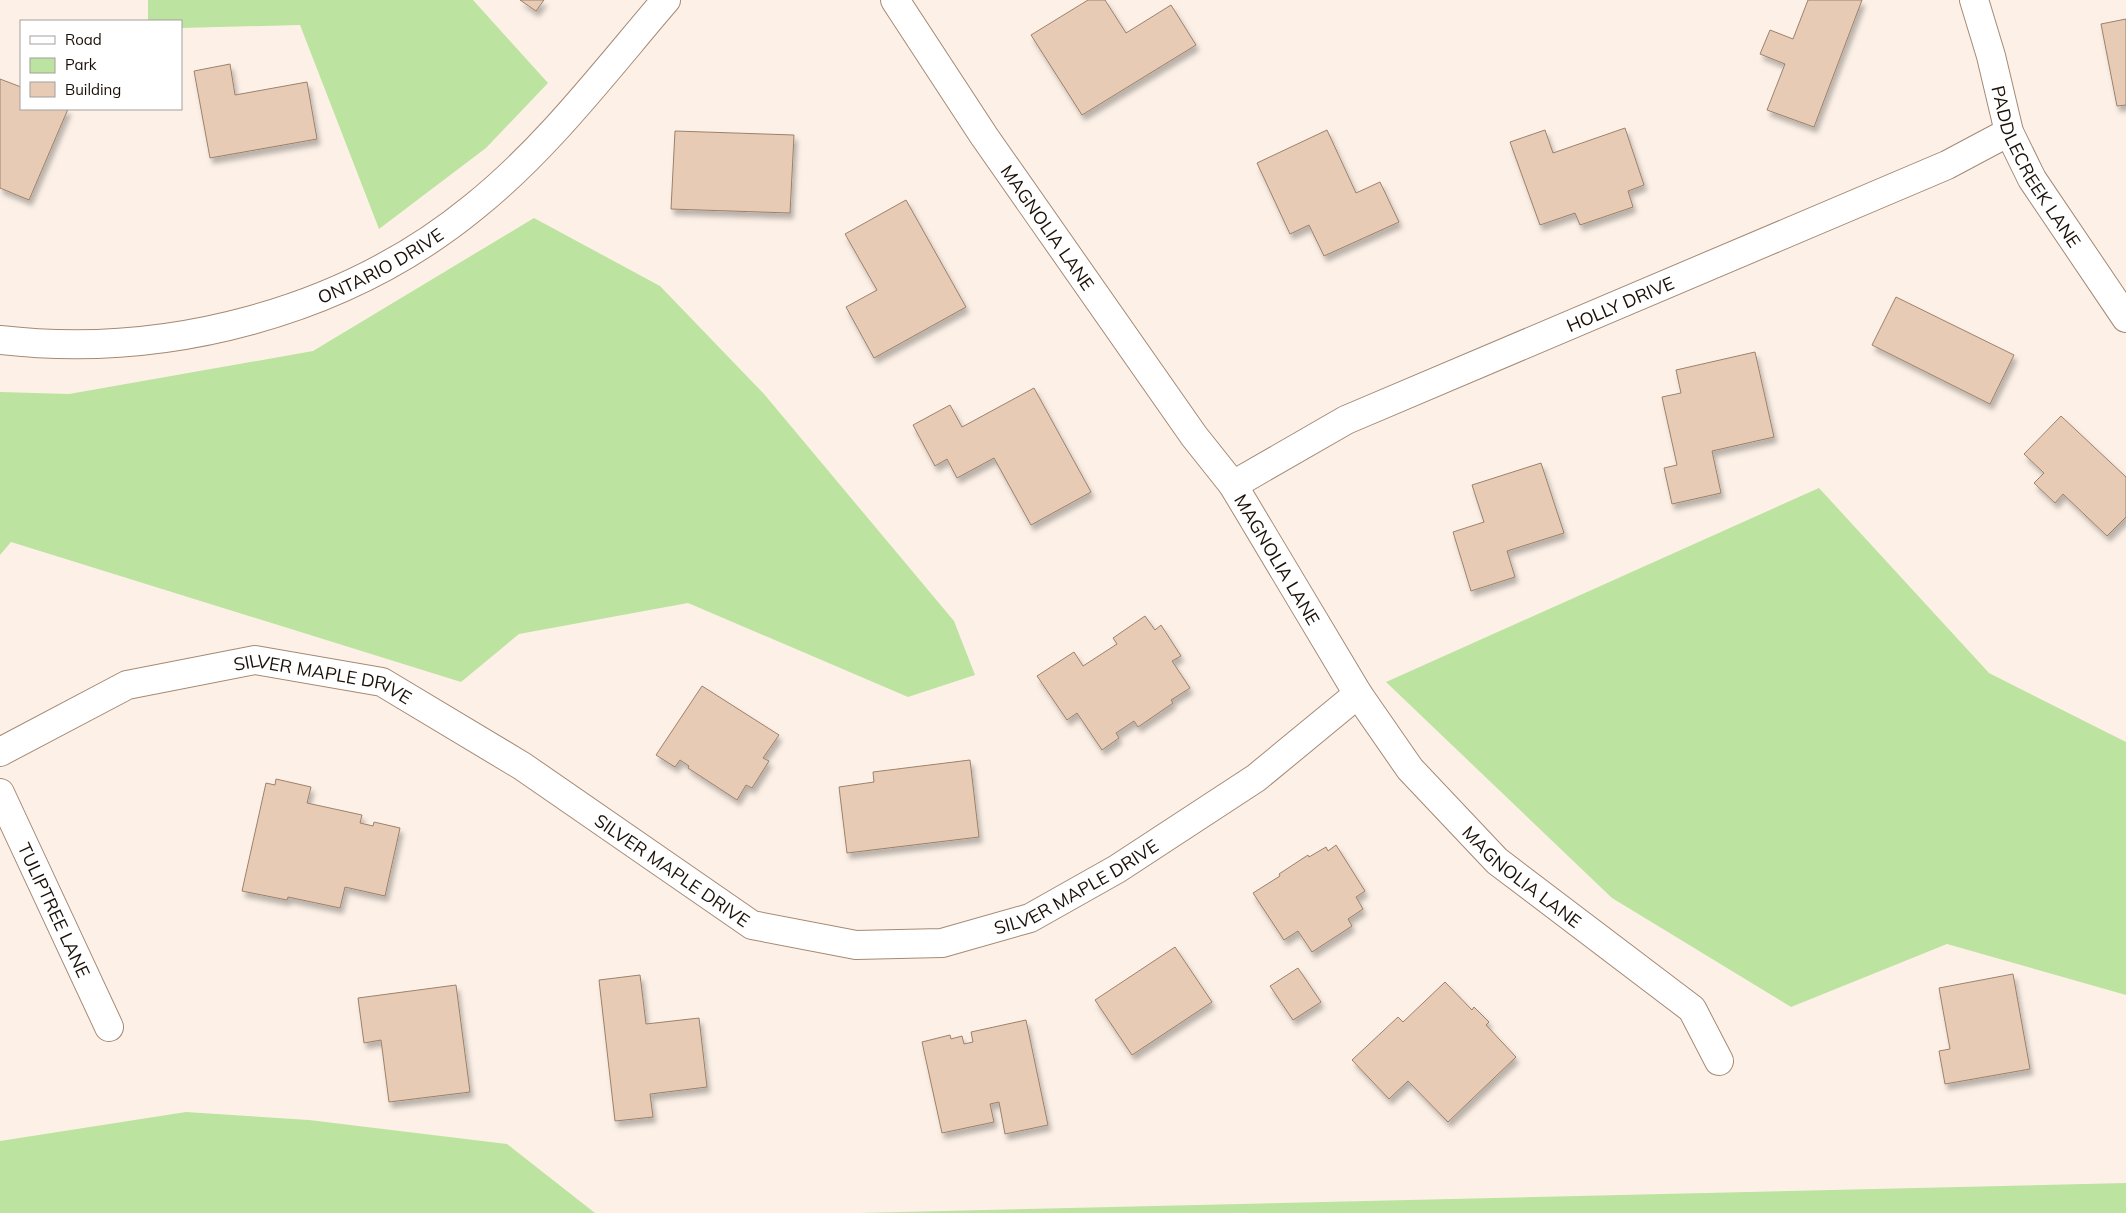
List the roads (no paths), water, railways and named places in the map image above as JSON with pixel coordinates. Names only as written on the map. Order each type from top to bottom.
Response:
[{"type":"street","name":"ONTARIO DRIVE","points":[[0,340],[99,344],[181,336],[221,328],[298,306],[373,274],[444,231],[506,179],[564,119],[666,0]]},
{"type":"street","name":"MAGNOLIA LANE","points":[[895,0],[984,136],[1194,436],[1233,485],[1358,694],[1410,769],[1497,861],[1692,1009],[1719,1061]]},
{"type":"street","name":"PADDLECREEK LANE","points":[[1974,0],[1991,56],[2009,132],[2032,179],[2126,318]]},
{"type":"street","name":"HOLLY DRIVE","points":[[1233,485],[1346,420],[1947,165],[2009,132]]},
{"type":"street","name":"SILVER MAPLE DRIVE","points":[[0,752],[126,685],[255,660],[382,682],[522,766],[752,925],[856,945],[942,943],[1030,918],[1117,869],[1256,778],[1358,694]]},
{"type":"street","name":"TULIPTREE LANE","points":[[0,793],[109,1027]]}]
